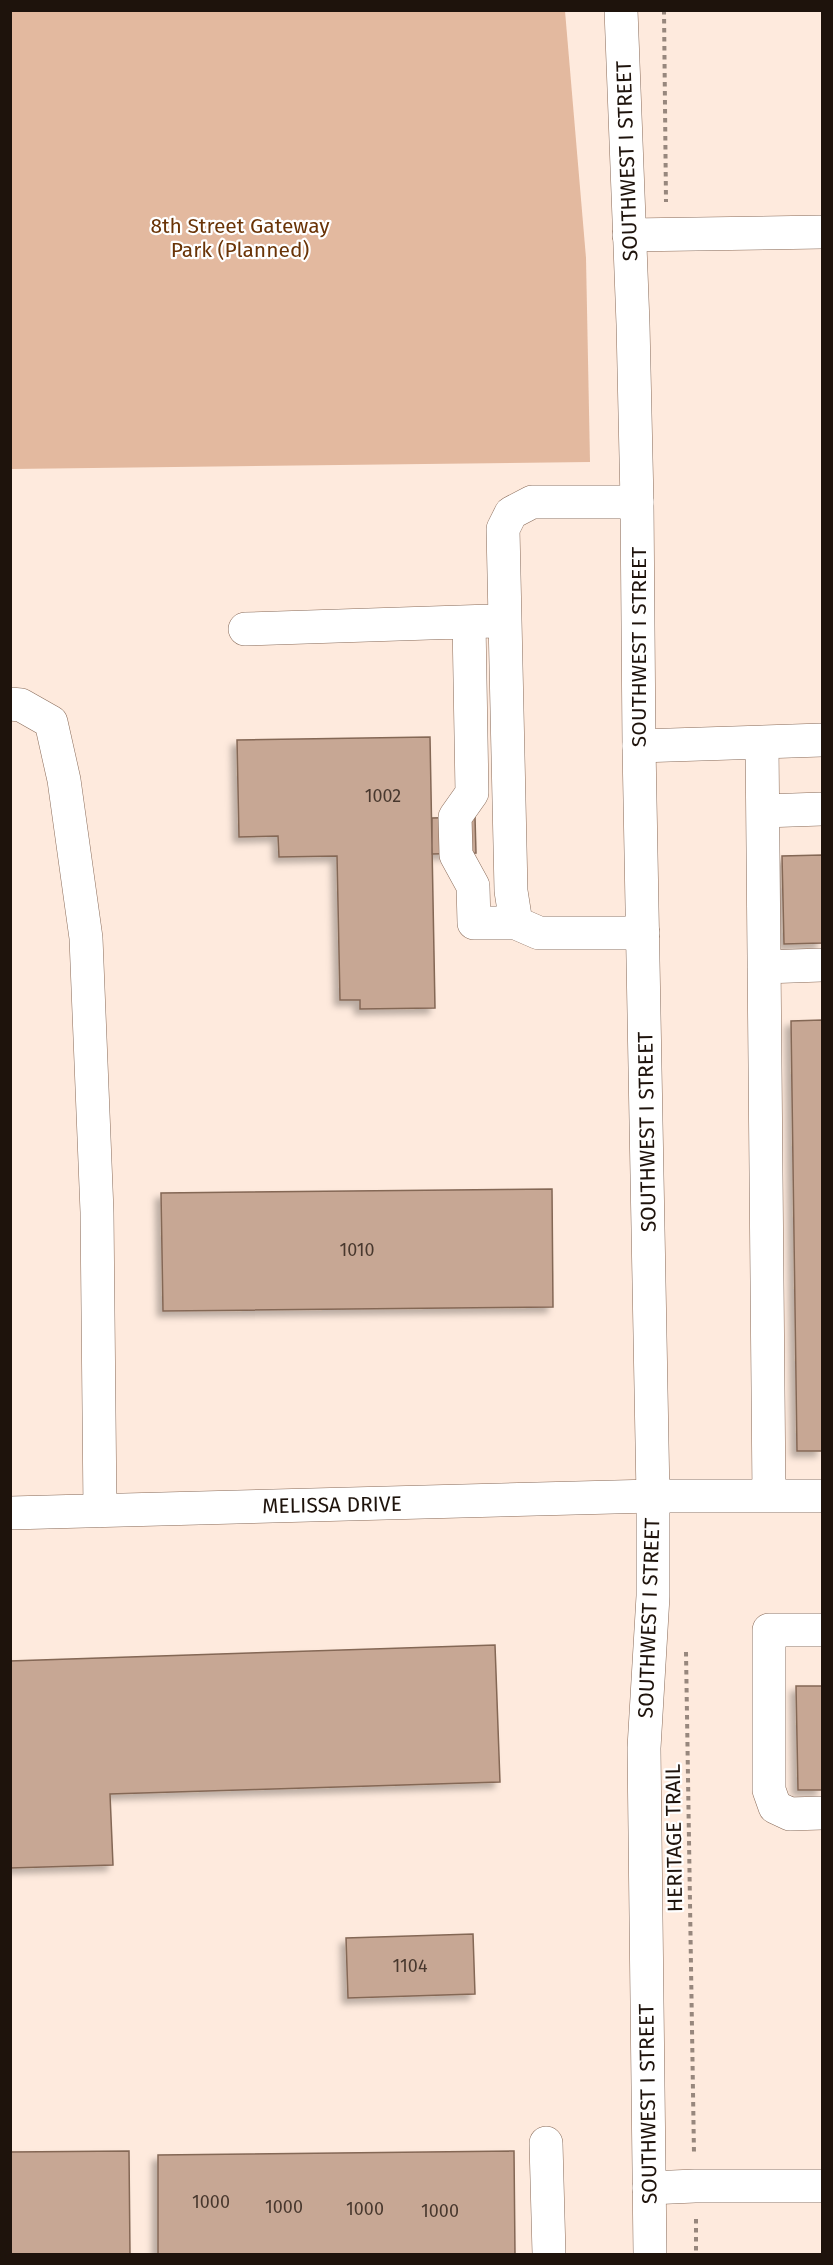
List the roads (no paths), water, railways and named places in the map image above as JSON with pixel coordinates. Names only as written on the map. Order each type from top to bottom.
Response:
[{"type":"main road","name":"SOUTHWEST I STREET","points":[[621,10],[637,502],[639,746],[653,1496],[652,1596],[644,1748],[650,2254]]},
{"type":"main road","points":[[629,235],[822,232]]},
{"type":"main road","points":[[516,923],[511,891],[503,529],[511,513],[532,502],[637,502]]},
{"type":"main road","points":[[245,629],[505,621]]},
{"type":"main road","points":[[470,622],[472,794],[455,816],[456,855],[473,886],[474,923],[516,923],[539,933],[643,933]]},
{"type":"main road","points":[[10,705],[21,705],[51,722],[64,780],[86,938],[97,1212],[100,1511]]},
{"type":"main road","points":[[639,746],[822,740]]},
{"type":"main road","points":[[762,742],[769,1496]]},
{"type":"main road","points":[[763,811],[822,809]]},
{"type":"main road","points":[[764,967],[822,965]]},
{"type":"main road","name":"MELISSA DRIVE","points":[[10,1513],[653,1496],[822,1496]]},
{"type":"main road","points":[[822,1630],[769,1630],[769,1790],[775,1807],[790,1814],[822,1813]]},
{"type":"main road","points":[[546,2143],[549,2254]]},
{"type":"main road","points":[[649,2188],[822,2186]]},
{"type":"park label","name":"8th Street Gateway Park (Planned)","points":[[240,238]]}]
